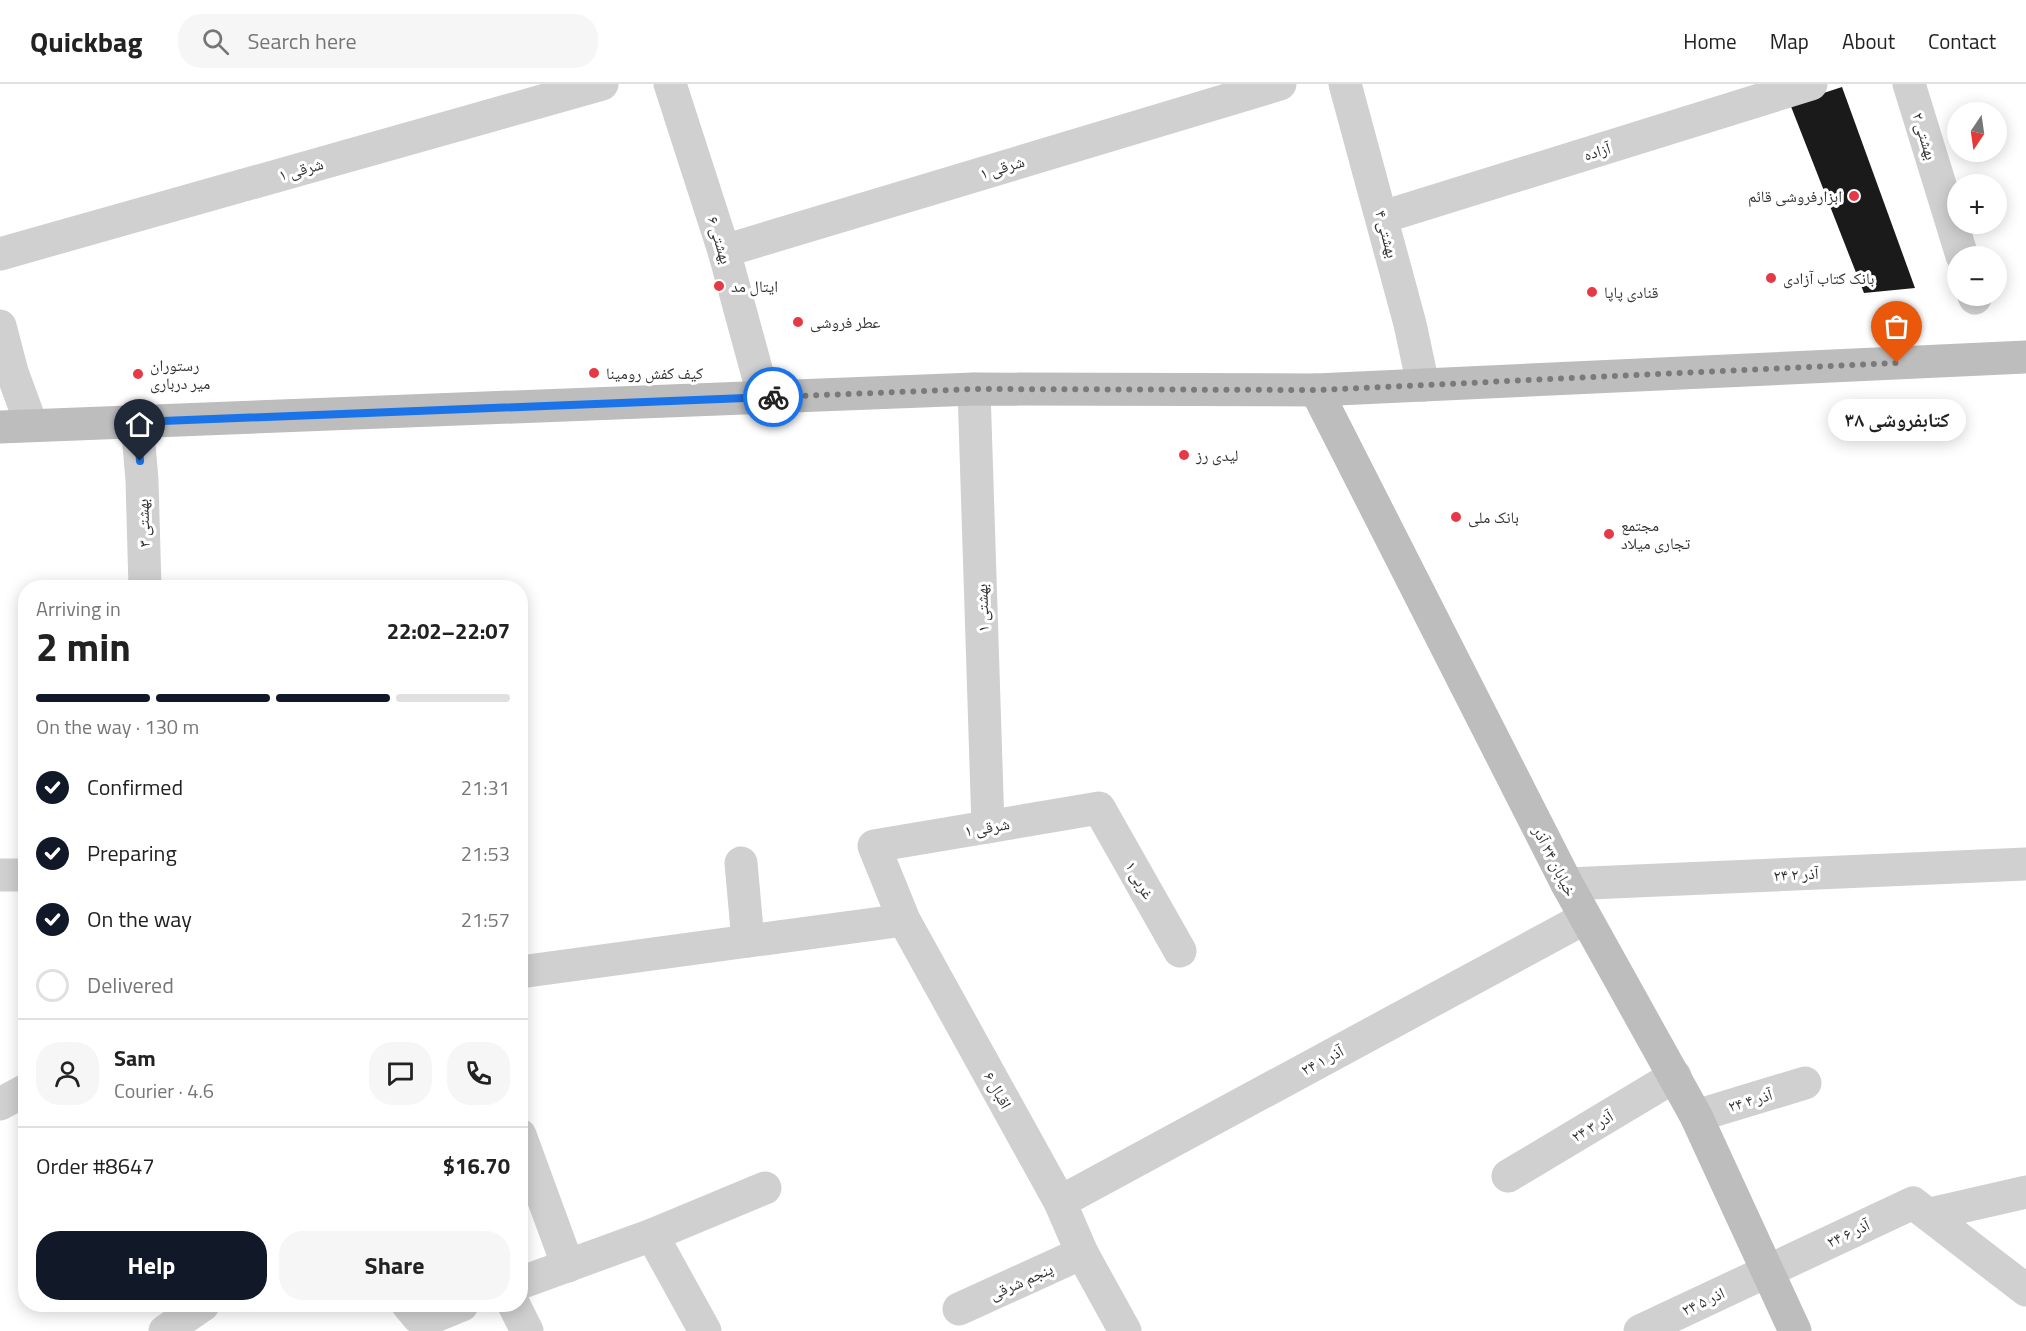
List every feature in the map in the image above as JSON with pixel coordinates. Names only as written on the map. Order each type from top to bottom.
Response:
[{"type":"main road","points":[[16,426],[974,389],[1316,390],[2026,357]]},
{"type":"main road","name":"خیابان ۲۴ آذر","points":[[1316,390],[1567,884],[1696,1116],[1795,1331]]},
{"type":"street","name":"شرقی ۱","points":[[0,254],[602,84]]},
{"type":"street","name":"بهشتی ۶","points":[[670,84],[724,251],[764,398]]},
{"type":"street","name":"شرقی ۱","points":[[724,251],[1280,84]]},
{"type":"street","name":"بهشتی ۴","points":[[1345,84],[1383,217],[1423,385]]},
{"type":"street","name":"آزاده","points":[[1383,217],[1811,84]]},
{"type":"street","name":"بهشتی ۲","points":[[1909,84],[1959,246]]},
{"type":"street","points":[[0,326],[12,372],[16,426]]},
{"type":"street","name":"بهشتی ۱","points":[[974,389],[988,827]]},
{"type":"street","name":"بهشتی ۳","points":[[137,422],[142,480],[145,580]]},
{"type":"street","name":"شرقی ۱","points":[[874,846],[1099,808]]},
{"type":"street","name":"غربی ۱","points":[[1099,808],[1180,951]]},
{"type":"street","name":"اقبال ۶","points":[[874,846],[904,920],[1060,1202],[1082,1253],[1125,1331]]},
{"type":"street","points":[[741,862],[748,941]]},
{"type":"street","name":"۲۴ آذر ۲","points":[[1567,884],[2026,864]]},
{"type":"street","points":[[0,875],[18,875]]},
{"type":"street","name":"۲۴ آذر ۱","points":[[1060,1202],[1585,918]]},
{"type":"street","points":[[528,971],[904,920]]},
{"type":"street","name":"۲۴ آذر ۳","points":[[1508,1176],[1675,1076]]},
{"type":"street","name":"۲۴ آذر ۴","points":[[1696,1116],[1805,1083]]},
{"type":"street","points":[[0,1104],[18,1094]]},
{"type":"street","points":[[528,1157],[568,1266]]},
{"type":"street","points":[[528,1280],[652,1234],[765,1188]]},
{"type":"street","points":[[1930,1214],[2026,1192]]},
{"type":"street","name":"۲۴ آذر ۶","points":[[1766,1272],[1913,1203],[1930,1214]]},
{"type":"street","points":[[1930,1214],[2026,1290]]},
{"type":"street","points":[[652,1234],[705,1331]]},
{"type":"street","name":"پنجم شرقی","points":[[959,1309],[1082,1253]]},
{"type":"street","name":"۲۴ اذر ۵","points":[[1640,1331],[1766,1272]]},
{"type":"street","points":[[165,1331],[193,1312]]},
{"type":"street","points":[[415,1312],[428,1318],[444,1312]]},
{"type":"street","points":[[518,1312],[527,1331]]},
{"type":"building","name":"ابزارفروشی قائم","points":[[1842,87],[1915,288],[1864,293],[1790,104]]},
{"type":"way so far","points":[[773,397],[974,389],[1316,390],[1897,363]]},
{"type":"place","name":"ابزارفروشی قائم","points":[[1854,196]]},
{"type":"place","name":"بانک کتاب آزادی","points":[[1771,278]]},
{"type":"place","name":"ایتال مد","points":[[719,286]]},
{"type":"place","name":"قنادی پاپا","points":[[1592,292]]},
{"type":"place","name":"عطر فروشی","points":[[798,322]]},
{"type":"place","name":"کتابفروشی ۳۸","points":[[1897,363]]},
{"type":"place","name":"کیف کفش رومینا","points":[[594,373]]},
{"type":"place","name":"رستوران میر درباری","points":[[138,374]]},
{"type":"place","name":"لیدی رز","points":[[1184,455]]},
{"type":"place","name":"بانک ملی","points":[[1456,517]]},
{"type":"place","name":"مجتمع تجاری میلاد","points":[[1609,534]]},
{"type":"route","points":[[140,461],[137,422],[773,397]]}]
